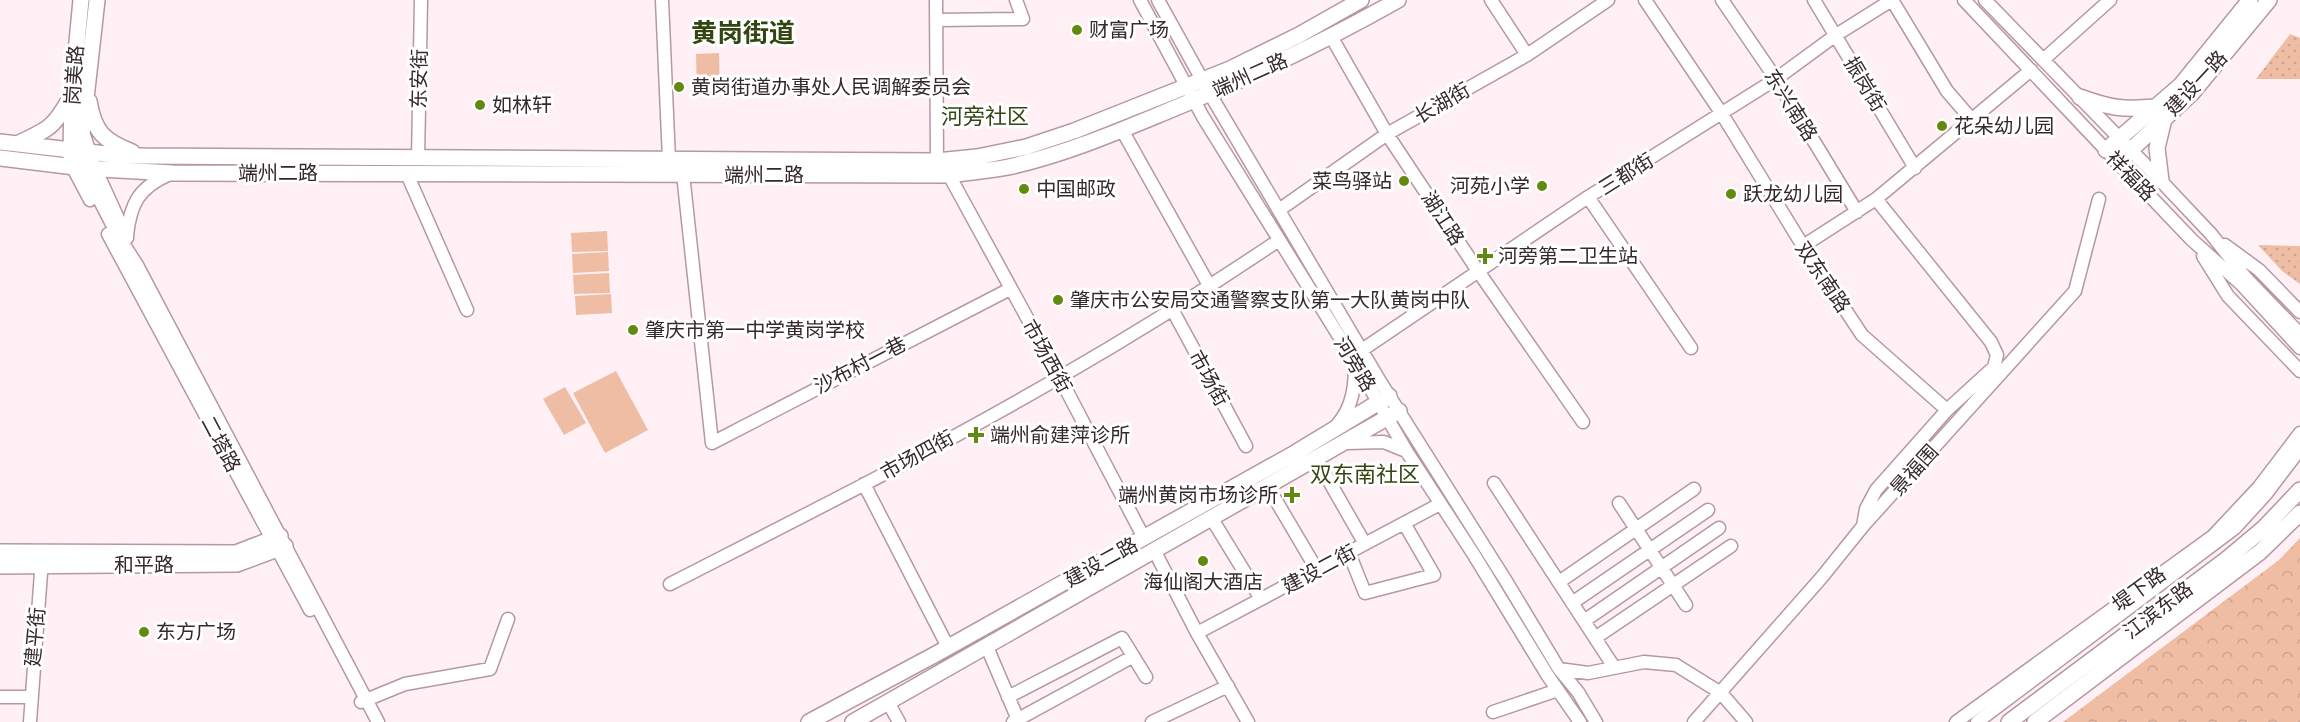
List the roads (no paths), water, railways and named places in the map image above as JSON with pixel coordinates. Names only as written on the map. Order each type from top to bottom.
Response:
[{"type":"main road","name":"岗美路","points":[[81,0],[83,60],[71,149],[83,167]]},
{"type":"main road","name":"岗美路","points":[[83,60],[97,0]]},
{"type":"main road","name":"端州二路","points":[[0,158],[172,173],[418,159],[937,161],[976,157],[1026,147],[1074,131],[1230,69],[1361,0]]},
{"type":"main road","name":"端州二路","points":[[0,142],[87,152],[407,174],[949,175],[1006,167],[1061,153],[1122,130],[1237,83],[1332,38],[1398,0]]},
{"type":"main road","name":"建设一路","points":[[2187,89],[2250,0]]},
{"type":"main road","name":"建设一路","points":[[2106,150],[2120,138],[2160,113],[2187,89],[2269,0]]},
{"type":"main road","points":[[1230,69],[1237,83]]},
{"type":"main road","points":[[17,144],[54,124],[80,93]]},
{"type":"main road","points":[[80,93],[82,134],[87,152],[83,167]]},
{"type":"main road","points":[[80,93],[100,134],[116,146],[145,156]]},
{"type":"main road","points":[[2080,97],[2119,109],[2160,113],[2157,148],[2161,181]]},
{"type":"main road","points":[[1141,104],[1147,120]]},
{"type":"main road","name":"建设一路","points":[[2118,162],[2131,150],[2160,113]]},
{"type":"main road","name":"建设二路","points":[[809,722],[1144,538],[1295,453],[1384,399]]},
{"type":"main road","name":"建设二路","points":[[853,722],[1393,415]]},
{"type":"main road","points":[[1295,453],[1303,467]]},
{"type":"main road","name":"江滨东路","points":[[2009,722],[2227,559],[2264,528],[2300,490]]},
{"type":"main road","name":"江滨东路","points":[[2035,722],[2260,552],[2300,513]]},
{"type":"main road","name":"和平路","points":[[0,566],[42,559],[236,553],[279,542]]},
{"type":"main road","name":"和平路","points":[[0,552],[42,559]]},
{"type":"street","name":"东安街","points":[[418,159],[421,0]]},
{"type":"street","points":[[662,0],[669,160]]},
{"type":"street","points":[[936,0],[937,161]]},
{"type":"street","points":[[936,20],[1023,18],[1016,0]]},
{"type":"street","name":"河旁路","points":[[1140,0],[1185,86],[1355,362],[1384,399]]},
{"type":"street","name":"河旁路","points":[[1158,0],[1210,94],[1362,350],[1393,415],[1506,581],[1559,669],[1578,693],[1596,722]]},
{"type":"street","points":[[1491,0],[1527,55]]},
{"type":"street","name":"长湖街","points":[[1279,210],[1387,134],[1527,55],[1608,0]]},
{"type":"street","name":"双东南路","points":[[1645,0],[1722,114],[1803,246],[1862,335],[1947,410]]},
{"type":"street","name":"东兴南路","points":[[1722,0],[1776,79],[1857,212]]},
{"type":"street","name":"振岗街","points":[[1814,0],[1915,168]]},
{"type":"street","points":[[1892,0],[1947,91],[1972,120]]},
{"type":"street","name":"三都街","points":[[1362,350],[1588,198],[1776,79],[1836,35],[1892,0]]},
{"type":"street","name":"祥福路","points":[[1964,0],[2192,240],[2241,284],[2300,348]]},
{"type":"street","name":"祥福路","points":[[1985,0],[2211,234],[2246,278],[2300,334]]},
{"type":"street","points":[[2043,60],[2110,0]]},
{"type":"street","name":"湖江路","points":[[1332,38],[1387,134],[1478,271],[1583,422]]},
{"type":"street","points":[[1803,246],[1876,199],[2031,70]]},
{"type":"street","points":[[2066,106],[2080,97]]},
{"type":"street","points":[[1122,130],[1210,286]]},
{"type":"street","name":"二塔路","points":[[83,167],[127,238],[137,264],[279,542]]},
{"type":"street","name":"二塔路","points":[[83,167],[117,234],[137,264]]},
{"type":"street","name":"二塔路","points":[[83,167],[363,702],[370,722]]},
{"type":"street","points":[[127,238],[129,219],[136,200],[155,180],[172,173]]},
{"type":"street","points":[[407,174],[467,310]]},
{"type":"street","name":"沙布村一巷","points":[[683,174],[712,443],[1010,289]]},
{"type":"street","name":"市场西街","points":[[949,175],[1144,538]]},
{"type":"street","points":[[2148,193],[2154,192],[2171,209],[2211,234],[2259,270],[2300,312]]},
{"type":"street","points":[[1588,198],[1691,348]]},
{"type":"street","points":[[1863,526],[1866,509],[1876,490],[1947,410],[1994,366],[1997,355],[1991,342],[1876,199]]},
{"type":"street","name":"景福围","points":[[1694,722],[1822,578],[1863,526],[2075,291],[2099,200]]},
{"type":"street","name":"市场四街","points":[[670,584],[864,484],[1060,378],[1280,240]]},
{"type":"street","points":[[2192,240],[2228,296],[2300,371]]},
{"type":"street","name":"市场街","points":[[1172,309],[1246,446]]},
{"type":"street","points":[[1333,429],[1344,417],[1353,395],[1355,362]]},
{"type":"street","name":"河旁路","points":[[1393,415],[1407,452],[1580,722]]},
{"type":"street","name":"堤下路","points":[[1952,719],[2213,536],[2259,487],[2300,433]]},
{"type":"street","points":[[1346,443],[1384,442],[1407,452]]},
{"type":"street","name":"堤下路","points":[[1977,722],[2235,528],[2266,495],[2300,449]]},
{"type":"street","points":[[1317,460],[1365,544]]},
{"type":"street","points":[[1494,483],[1614,667]]},
{"type":"street","points":[[864,484],[948,647]]},
{"type":"street","points":[[1268,487],[1317,570]]},
{"type":"street","points":[[1558,582],[1694,489]]},
{"type":"street","points":[[1619,503],[1686,605]]},
{"type":"street","name":"建设二街","points":[[1197,633],[1440,504]]},
{"type":"street","points":[[1572,603],[1708,510]]},
{"type":"street","points":[[1212,519],[1261,599]]},
{"type":"street","points":[[1349,553],[1365,593],[1434,575],[1404,524]]},
{"type":"street","points":[[1584,621],[1719,528]]},
{"type":"street","points":[[1595,638],[1731,546]]},
{"type":"street","points":[[1155,552],[1197,633],[1248,722]]},
{"type":"street","name":"建平街","points":[[30,722],[30,697],[42,559]]},
{"type":"street","points":[[363,702],[405,684],[490,669],[508,619]]},
{"type":"street","points":[[1008,697],[1122,638],[1146,677]]},
{"type":"street","points":[[987,647],[1017,721],[1132,657]]},
{"type":"street","points":[[1559,669],[1588,673],[1644,662],[1676,665],[1721,693],[1746,722]]},
{"type":"street","points":[[1578,693],[1588,673]]},
{"type":"street","points":[[1152,722],[1228,686]]},
{"type":"street","points":[[1493,712],[1558,690]]},
{"type":"street","points":[[0,697],[30,697]]},
{"type":"street","name":"二塔路","points":[[363,702],[378,722]]},
{"type":"street","points":[[888,702],[899,722]]},
{"type":"place","name":"财富广场","points":[[1077,30]]},
{"type":"place","name":"黄岗街道办事处人民调解委员会","points":[[679,87]]},
{"type":"place","name":"如林轩","points":[[480,105]]},
{"type":"place","name":"花朵幼儿园","points":[[1942,126]]},
{"type":"place","name":"菜鸟驿站","points":[[1404,181]]},
{"type":"place","name":"河苑小学","points":[[1542,186]]},
{"type":"place","name":"中国邮政","points":[[1024,189]]},
{"type":"place","name":"跃龙幼儿园","points":[[1731,194]]},
{"type":"place","name":"河旁第二卫生站","points":[[1485,256]]},
{"type":"place","name":"肇庆市公安局交通警察支队第一大队黄岗中队","points":[[1058,300]]},
{"type":"place","name":"肇庆市第一中学黄岗学校","points":[[633,330]]},
{"type":"place","name":"端州俞建萍诊所","points":[[976,435]]},
{"type":"place","name":"端州黄岗市场诊所","points":[[1292,495]]},
{"type":"place","name":"海仙阁大酒店","points":[[1203,561]]},
{"type":"place","name":"东方广场","points":[[144,632]]},
{"type":"district","name":"黄岗街道","points":[[743,33]]},
{"type":"district","name":"河旁社区","points":[[985,116]]},
{"type":"district","name":"双东南社区","points":[[1365,474]]}]
